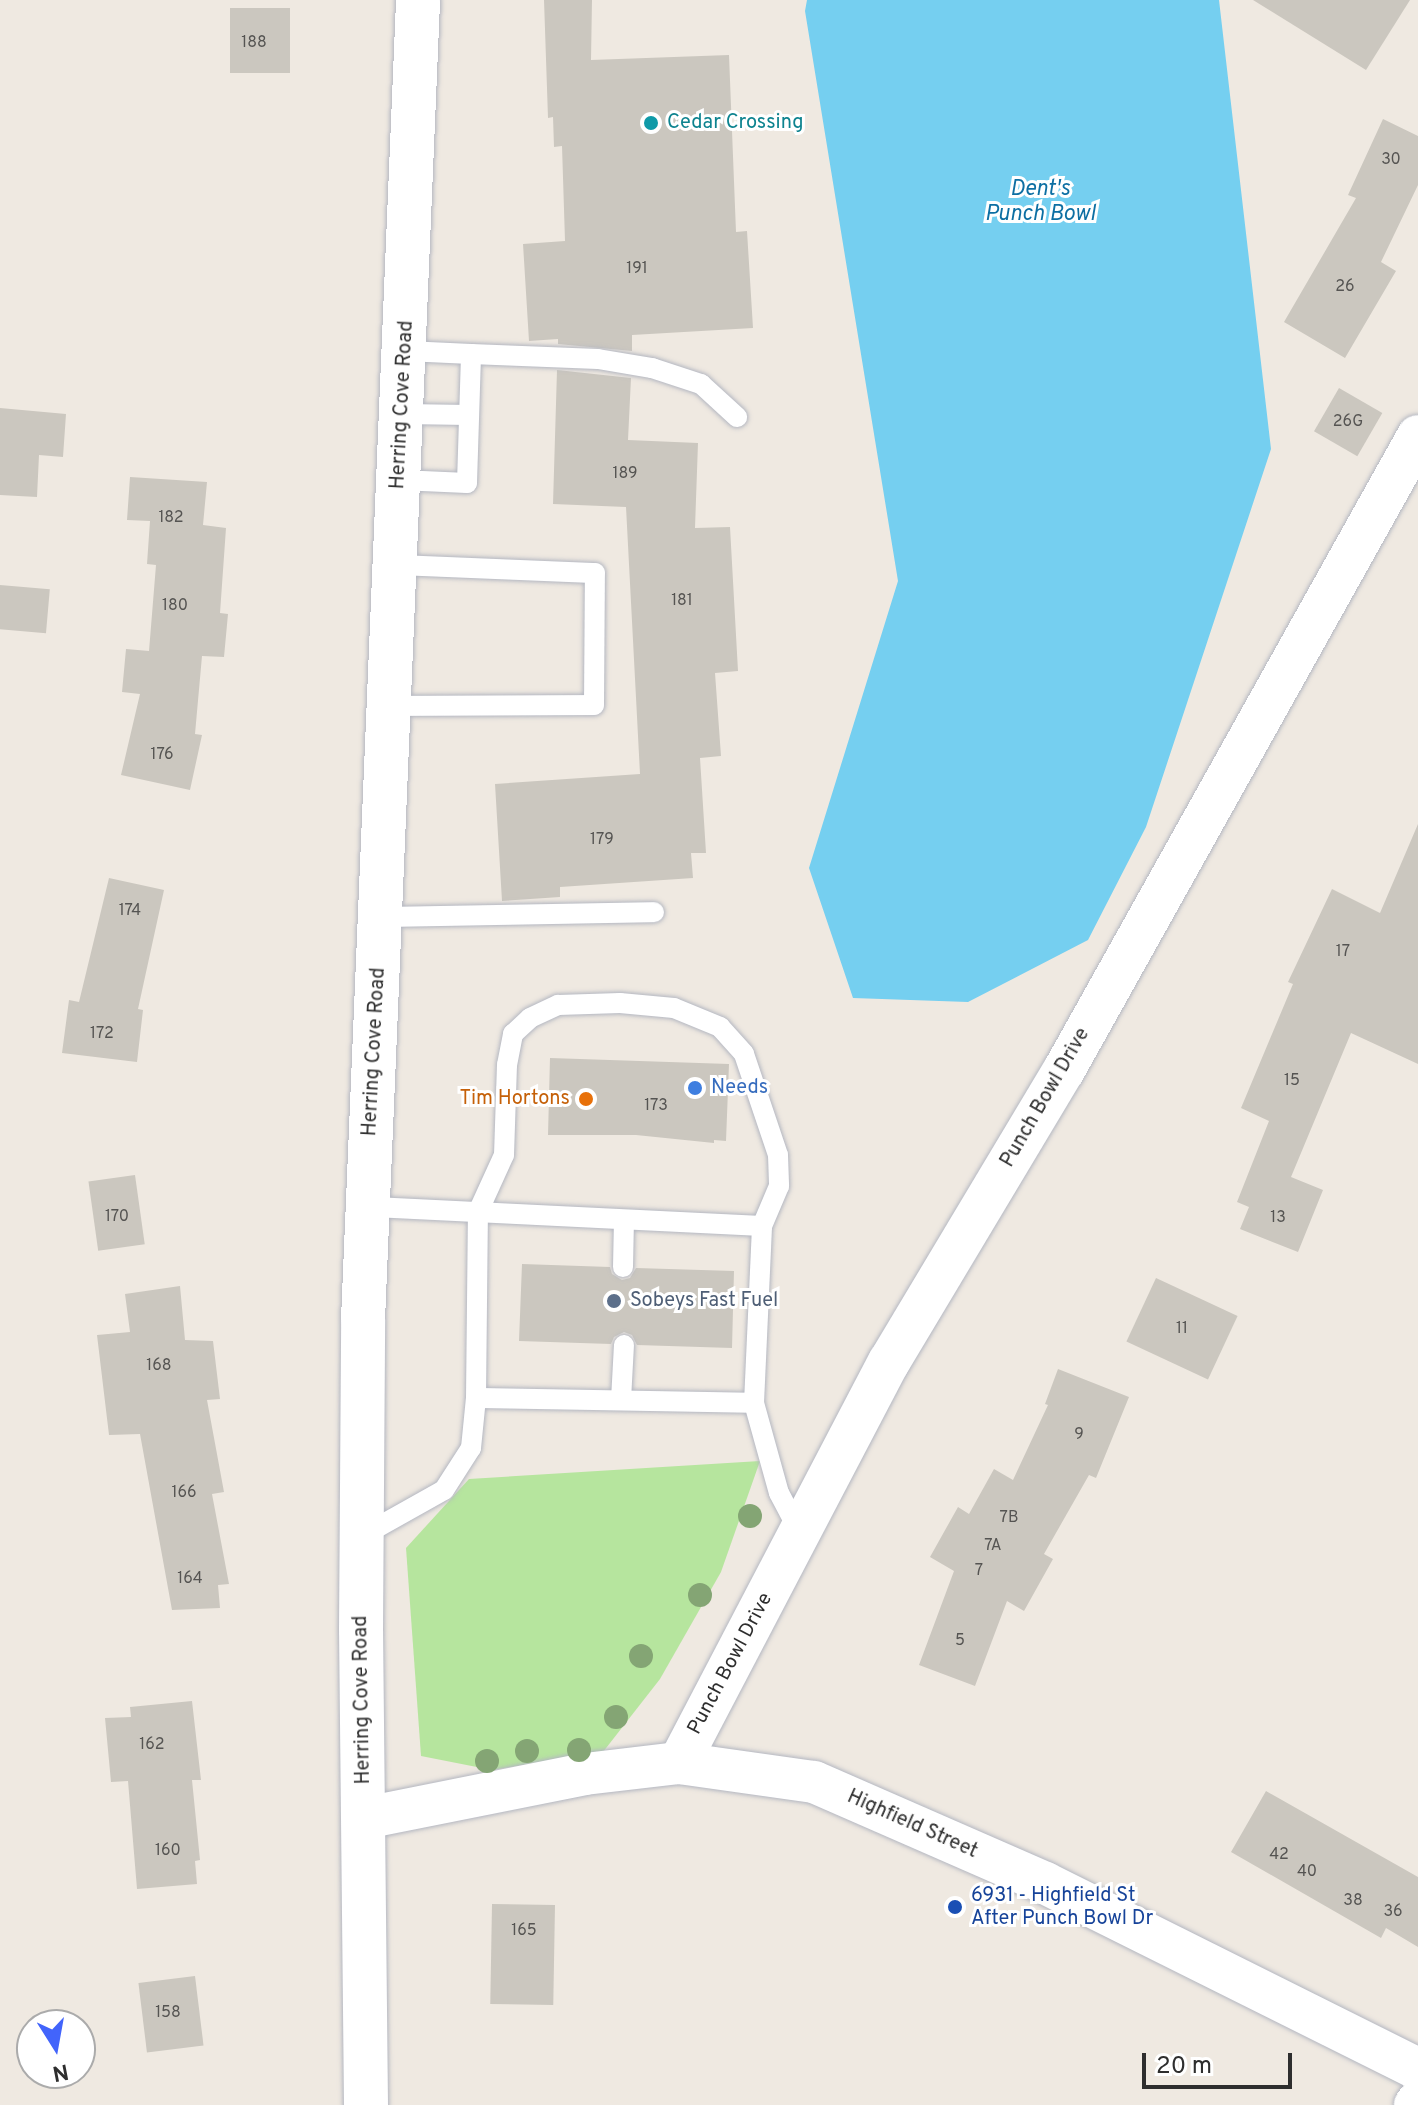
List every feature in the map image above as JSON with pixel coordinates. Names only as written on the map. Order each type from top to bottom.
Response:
[{"type":"main road","name":"Herring Cove Road","points":[[366,2105],[362,1536],[368,1207],[406,351],[418,0]]},
{"type":"street","name":"Punch Bowl Drive","points":[[679,1763],[889,1362],[1064,1070],[1418,436]]},
{"type":"street","name":"Highfield Street","points":[[365,1818],[585,1774],[679,1763],[814,1782],[1045,1883],[1418,2069]]},
{"type":"lane","points":[[406,351],[598,359],[652,368],[701,384],[737,417]]},
{"type":"lane","points":[[400,480],[467,483],[471,354]]},
{"type":"lane","points":[[403,414],[469,415]]},
{"type":"lane","points":[[390,706],[594,705],[595,573],[396,565]]},
{"type":"lane","points":[[381,917],[654,912]]},
{"type":"lane","points":[[362,1536],[444,1490],[471,1448],[476,1398],[478,1212],[504,1155],[507,1065],[513,1034],[530,1018],[558,1005],[620,1003],[674,1008],[720,1027],[744,1054],[778,1155],[779,1186],[762,1226],[754,1403],[779,1493],[800,1532]]},
{"type":"lane","points":[[368,1207],[762,1226]]},
{"type":"lane","points":[[623,1267],[624,1220]]},
{"type":"lane","points":[[621,1400],[624,1345]]},
{"type":"lane","points":[[476,1398],[754,1403]]},
{"type":"green space","points":[[760,1461],[721,1572],[660,1679],[603,1752],[492,1770],[421,1756],[406,1548],[469,1479]]},
{"type":"water","name":"Dent's Punch Bowl","points":[[807,0],[1219,0],[1271,449],[1146,827],[1088,940],[968,1002],[853,998],[809,868],[898,581],[805,11]]},
{"type":"building","points":[[544,0],[592,0],[591,60],[729,55],[736,232],[747,231],[753,328],[632,335],[632,351],[558,344],[558,339],[529,341],[523,244],[565,241],[562,146],[554,147],[553,117],[548,118]]},
{"type":"building","points":[[1253,0],[1410,0],[1366,70]]},
{"type":"building","points":[[230,8],[290,8],[290,73],[230,73]]},
{"type":"building","points":[[1383,119],[1418,136],[1418,185],[1381,262],[1396,271],[1345,358],[1284,322],[1356,198],[1348,195]]},
{"type":"building","points":[[557,370],[631,378],[628,440],[698,443],[695,528],[730,527],[738,671],[715,673],[721,756],[700,758],[706,853],[691,853],[693,878],[560,887],[560,897],[502,901],[495,784],[640,774],[626,507],[553,504]]},
{"type":"building","points":[[1339,388],[1382,413],[1357,456],[1314,431]]},
{"type":"building","points":[[0,408],[66,414],[63,457],[39,455],[37,497],[0,495]]},
{"type":"building","points":[[130,477],[207,482],[203,525],[226,528],[220,613],[228,614],[224,657],[202,656],[195,734],[202,735],[190,790],[121,775],[140,694],[122,692],[126,649],[149,651],[156,565],[147,564],[150,521],[127,520]]},
{"type":"building","points":[[0,585],[50,589],[46,633],[0,629]]},
{"type":"building","points":[[1418,824],[1418,1064],[1351,1033],[1291,1177],[1323,1190],[1298,1252],[1240,1229],[1249,1207],[1237,1202],[1269,1121],[1241,1108],[1293,984],[1288,982],[1332,889],[1380,913]]},
{"type":"building","points":[[109,878],[164,890],[138,1009],[143,1010],[137,1062],[62,1053],[69,1000],[79,1002]]},
{"type":"building","points":[[550,1058],[729,1064],[726,1141],[714,1140],[714,1143],[636,1135],[548,1135]]},
{"type":"building","points":[[135,1175],[145,1244],[98,1251],[88,1182]]},
{"type":"building","points":[[522,1264],[610,1267],[612,1274],[622,1280],[630,1278],[636,1268],[734,1271],[732,1348],[637,1345],[632,1335],[624,1332],[614,1337],[611,1344],[519,1341]]},
{"type":"building","points":[[1156,1278],[1238,1316],[1208,1379],[1126,1341]]},
{"type":"building","points":[[180,1286],[185,1340],[213,1341],[220,1399],[207,1400],[224,1492],[212,1494],[229,1584],[218,1585],[220,1608],[172,1610],[140,1434],[109,1435],[97,1335],[130,1332],[125,1294]]},
{"type":"building","points":[[1058,1369],[1129,1397],[1096,1478],[1089,1475],[1044,1554],[1053,1559],[1024,1611],[1007,1601],[975,1686],[919,1665],[954,1571],[930,1557],[958,1507],[969,1514],[994,1469],[1013,1480],[1048,1405],[1045,1404]]},
{"type":"building","points":[[192,1701],[201,1780],[192,1780],[200,1860],[195,1861],[197,1884],[137,1889],[128,1781],[111,1782],[105,1718],[131,1717],[130,1707]]},
{"type":"building","points":[[1266,1791],[1418,1877],[1418,1947],[1386,1928],[1381,1938],[1231,1852]]},
{"type":"building","points":[[492,1904],[555,1905],[553,2005],[490,2004]]},
{"type":"building","points":[[195,1976],[204,2045],[147,2052],[138,1983]]},
{"type":"place","name":"Cedar Crossing","points":[[651,123]]},
{"type":"place","name":"Needs","points":[[695,1088]]},
{"type":"place","name":"Tim Hortons","points":[[586,1099]]},
{"type":"place","name":"Sobeys Fast Fuel","points":[[614,1301]]},
{"type":"place","name":"6931 - Highfield St After Punch Bowl Dr","points":[[955,1907]]}]
